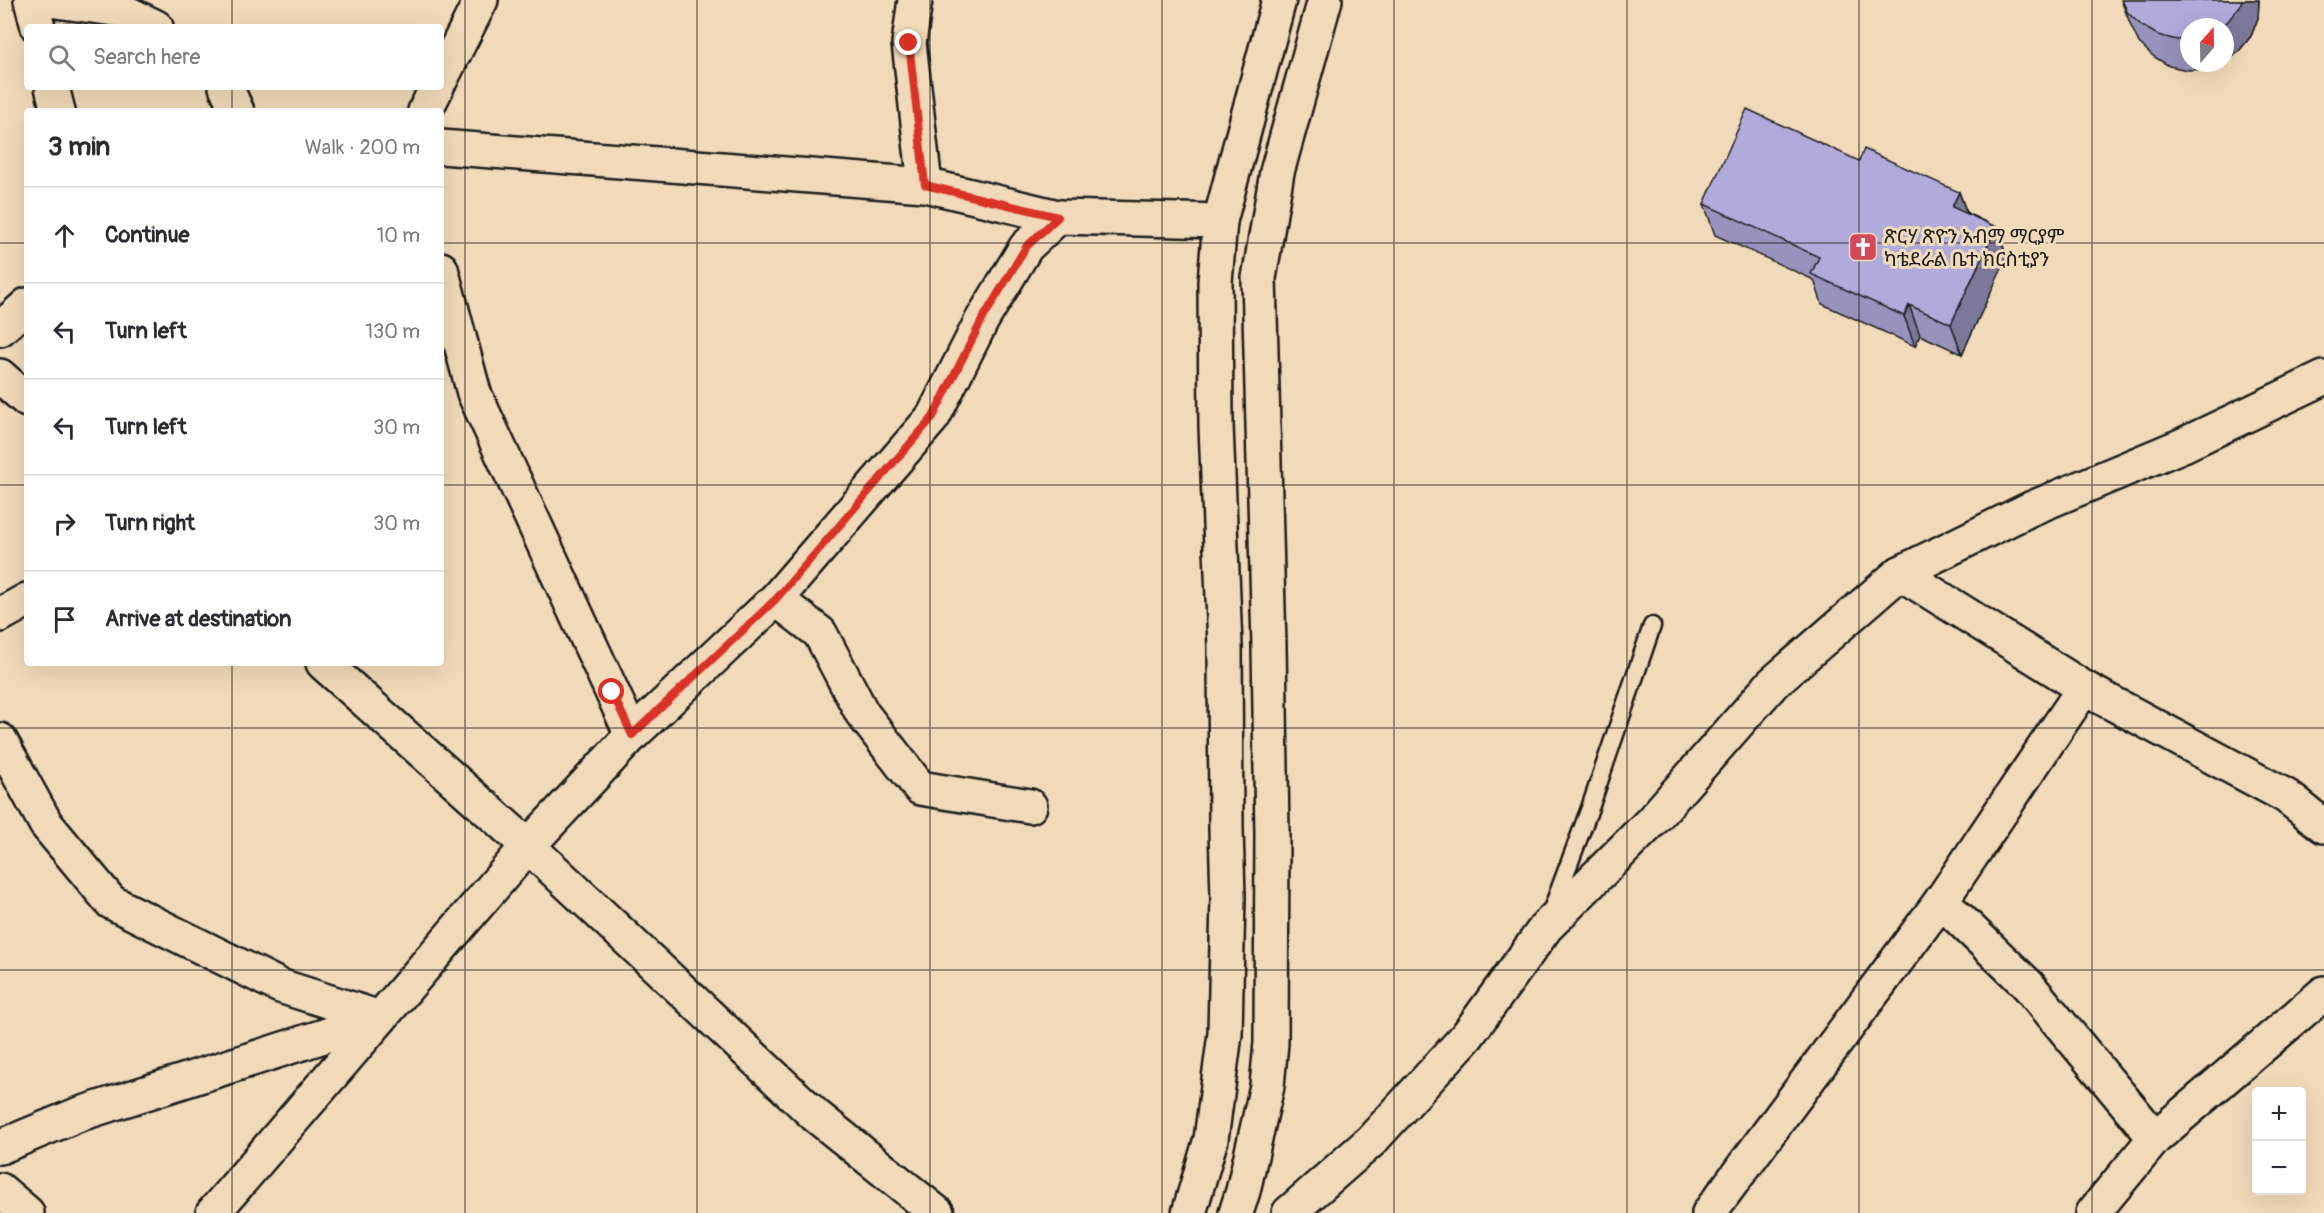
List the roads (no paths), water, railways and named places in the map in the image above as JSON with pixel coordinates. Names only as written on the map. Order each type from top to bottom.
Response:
[{"type":"street","points":[[31,0],[37,24]]},
{"type":"street","points":[[49,0],[121,10],[150,24]]},
{"type":"street","points":[[444,73],[481,0]]},
{"type":"street","points":[[915,0],[909,43],[925,185]]},
{"type":"street","points":[[1189,1213],[1211,1139],[1225,1034],[1228,897],[1225,646],[1216,426],[1215,282],[1220,221],[1279,0]]},
{"type":"street","points":[[1236,1213],[1267,1086],[1271,1043],[1272,833],[1259,278],[1277,172],[1325,0]]},
{"type":"street","points":[[53,90],[57,108]]},
{"type":"street","points":[[227,90],[236,108]]},
{"type":"street","points":[[426,108],[436,90]]},
{"type":"street","points":[[444,147],[925,185],[1058,217],[1220,221]]},
{"type":"street","points":[[213,1213],[528,846],[632,735],[776,599],[933,417],[982,320],[1026,247],[1058,217]]},
{"type":"street","points":[[444,280],[474,393],[632,735]]},
{"type":"street","points":[[0,329],[24,308]]},
{"type":"street","points":[[0,376],[24,397]]},
{"type":"street","points":[[1289,1213],[1371,1141],[1467,1035],[1546,927],[1652,822],[1773,683],[1900,573],[2030,509],[2183,445],[2324,378]]},
{"type":"street","points":[[1900,573],[2084,688],[2286,796],[2324,826]]},
{"type":"street","points":[[776,599],[820,633],[862,713],[920,788],[1030,806]]},
{"type":"street","points":[[0,615],[24,602]]},
{"type":"street","points":[[1225,646],[1269,646]]},
{"type":"street","points":[[325,666],[528,846],[815,1115],[937,1213]]},
{"type":"street","points":[[1709,1213],[1941,901],[2084,688]]},
{"type":"street","points":[[0,740],[46,824],[111,902],[280,986],[380,1018]]},
{"type":"street","points":[[1941,901],[2028,985],[2156,1138]]},
{"type":"street","points":[[2093,1213],[2156,1138],[2324,993]]},
{"type":"street","points":[[0,1147],[77,1115],[380,1018]]},
{"type":"street","points":[[0,1190],[27,1213]]},
{"type":"lane","points":[[1546,927],[1590,808],[1652,626]]},
{"type":"place","name":"ጽርሃ ጽዮን አብማ ማርያም ካቴደራል ቤተ ክርስቲያን","points":[[1863,247]]}]
